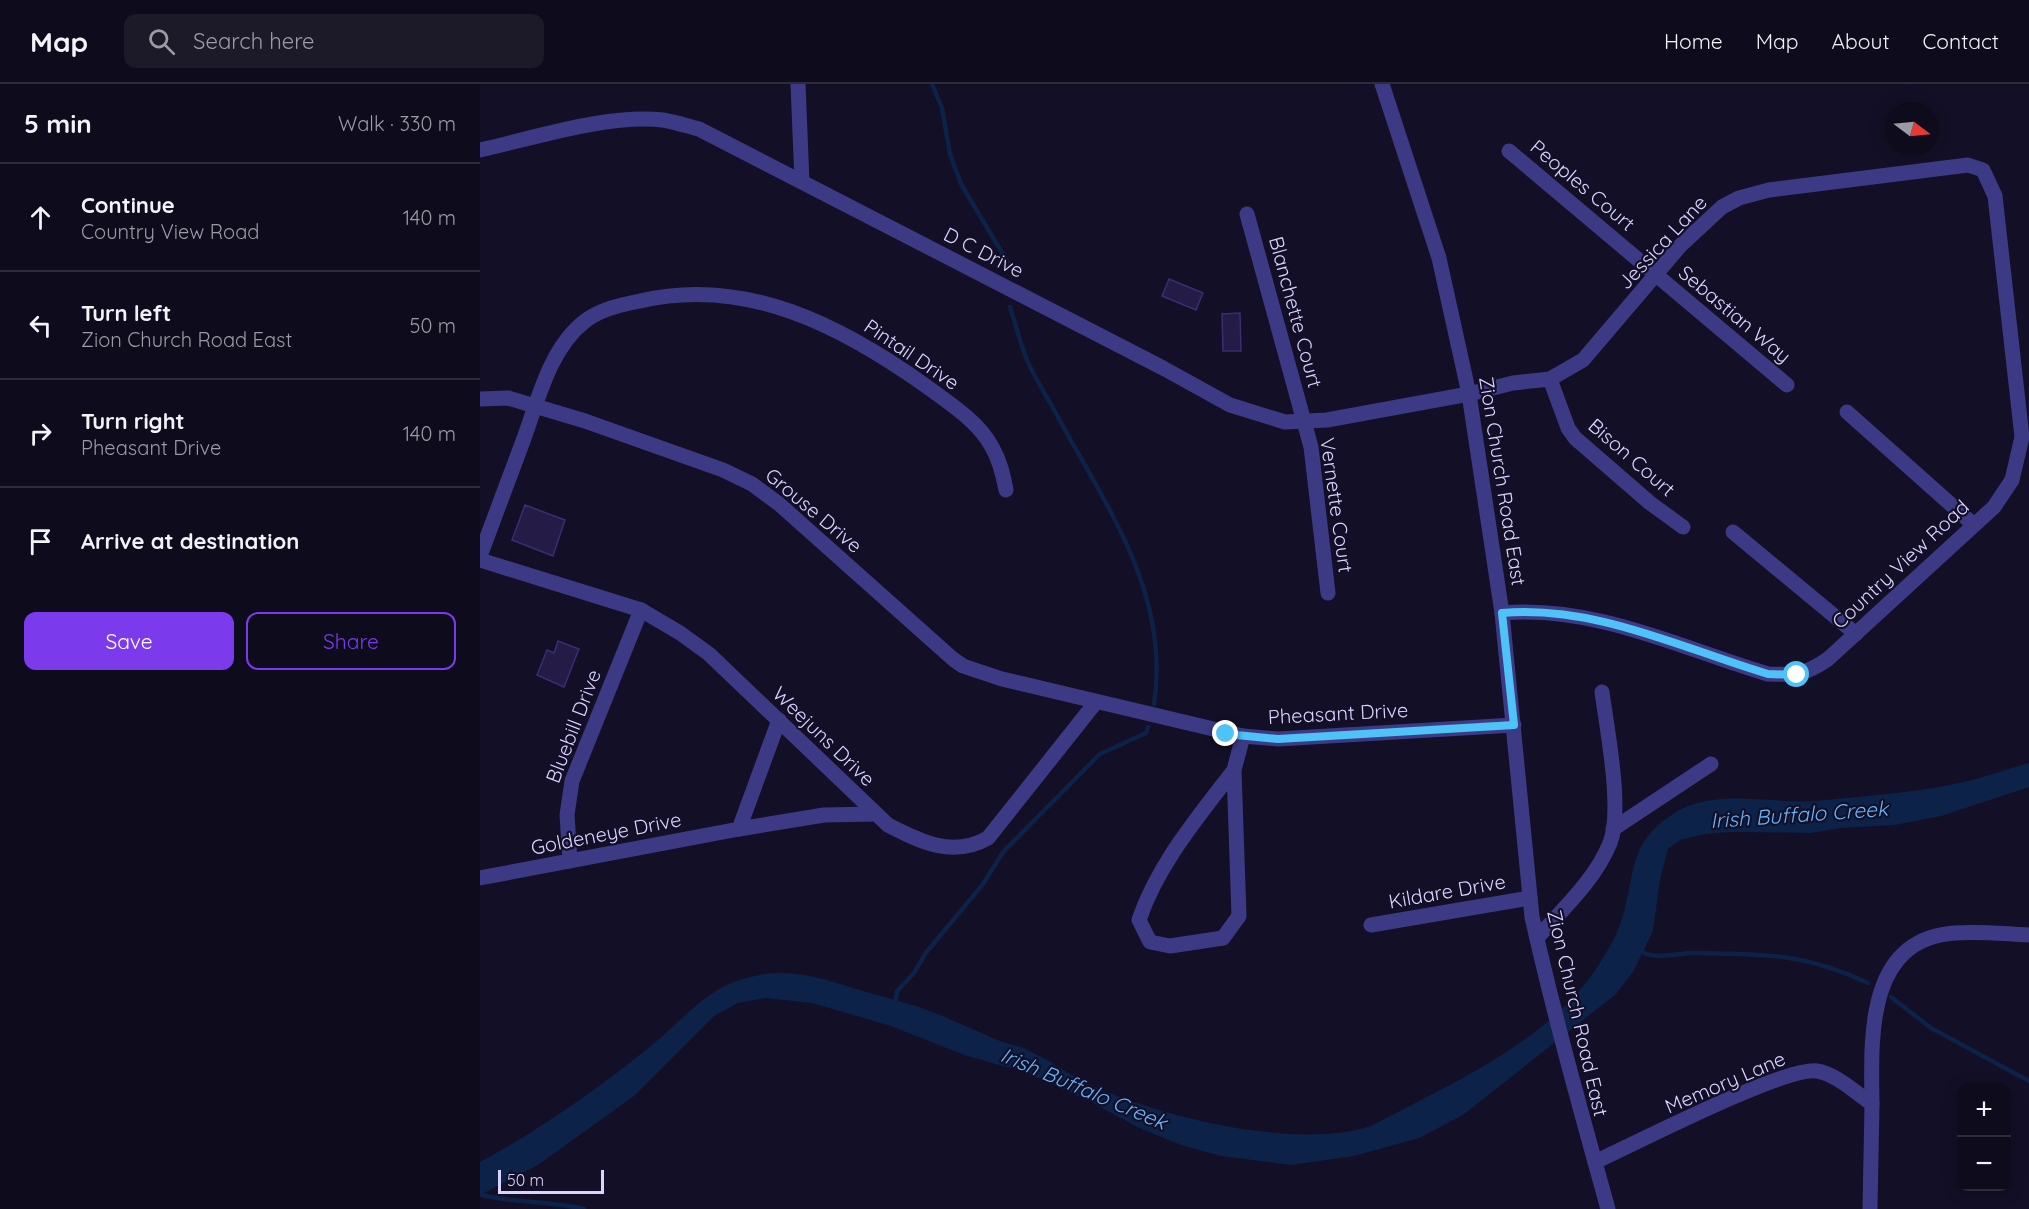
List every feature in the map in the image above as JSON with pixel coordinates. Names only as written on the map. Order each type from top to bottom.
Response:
[{"type":"street","points":[[798,84],[802,182]]},
{"type":"street","name":"Zion Church Road East","points":[[1382,84],[1440,258],[1469,394],[1502,613],[1530,898],[1540,958],[1586,1135],[1608,1209]]},
{"type":"street","name":"D C Drive","points":[[480,150],[601,124],[663,120],[713,135],[1164,368],[1230,405],[1285,422],[1304,422],[1327,420],[1469,394]]},
{"type":"street","name":"Peoples Court","points":[[1509,151],[1656,275]]},
{"type":"street","name":"Jessica Lane","points":[[1469,394],[1513,383],[1550,379],[1583,360],[1680,246],[1722,207],[1740,198],[1769,189],[1968,165],[1983,170]]},
{"type":"street","name":"Country View Road","points":[[1502,613],[1532,611],[1597,619],[1768,674],[1797,675],[1811,670],[1856,634],[1994,507],[2012,480],[2022,437],[1995,196],[1983,170]]},
{"type":"street","name":"Blanchette Court","points":[[1247,214],[1304,422]]},
{"type":"street","name":"Sebastian Way","points":[[1656,275],[1787,385]]},
{"type":"street","name":"Pintail Drive","points":[[480,558],[550,369],[560,352],[584,322],[598,313],[618,306],[684,293],[735,297],[806,316],[883,355],[954,406],[982,433],[1001,465],[1006,490]]},
{"type":"street","name":"Bison Court","points":[[1550,379],[1568,429],[1575,438],[1650,503],[1683,527]]},
{"type":"street","name":"Grouse Drive","points":[[480,399],[508,398],[537,406],[723,470],[752,484],[779,504],[963,666],[1002,679],[1096,702]]},
{"type":"street","points":[[1847,412],[1974,525]]},
{"type":"street","name":"Vernette Court","points":[[1304,422],[1316,481],[1328,593]]},
{"type":"street","points":[[1733,532],[1856,634]]},
{"type":"street","name":"Weejuns Drive","points":[[480,558],[641,610],[680,633],[709,654],[874,814],[888,825],[916,840],[943,848],[975,845],[988,838],[1096,702]]},
{"type":"street","name":"Bluebill Drive","points":[[570,861],[567,815],[572,781],[641,610]]},
{"type":"street","points":[[1537,938],[1600,864],[1611,841],[1615,818],[1602,692]]},
{"type":"street","name":"Pheasant Drive","points":[[1096,702],[1243,736],[1278,739],[1514,725]]},
{"type":"street","points":[[739,829],[778,720]]},
{"type":"street","points":[[1234,770],[1183,837],[1145,902],[1139,920],[1150,942],[1170,946],[1223,938],[1239,916],[1234,770],[1243,736]]},
{"type":"street","points":[[1613,829],[1712,764]]},
{"type":"street","name":"Goldeneye Drive","points":[[480,878],[824,815],[874,814]]},
{"type":"street","name":"Kildare Drive","points":[[1371,925],[1530,898]]},
{"type":"street","points":[[1870,1209],[1876,1010],[1886,976],[1906,950],[1925,939],[1955,933],[2029,935]]},
{"type":"street","name":"Memory Lane","points":[[1595,1162],[1753,1089],[1797,1073],[1816,1071],[1835,1078],[1872,1104]]},
{"type":"water","name":"Irish Buffalo Creek","points":[[2029,763],[2029,787],[1941,816],[1895,825],[1840,828],[1811,833],[1730,832],[1705,834],[1680,840],[1668,849],[1660,879],[1653,931],[1633,972],[1616,994],[1463,1115],[1419,1138],[1354,1156],[1291,1165],[1221,1156],[1181,1145],[1137,1127],[1095,1104],[1028,1073],[964,1055],[891,1026],[812,1003],[766,998],[738,1003],[714,1016],[634,1096],[538,1165],[480,1195],[480,1162],[524,1137],[587,1095],[647,1049],[707,997],[734,982],[766,974],[809,976],[922,1008],[1000,1041],[1023,1048],[1097,1088],[1195,1120],[1270,1132],[1307,1134],[1341,1132],[1371,1126],[1463,1078],[1523,1041],[1575,996],[1596,969],[1616,934],[1642,844],[1650,833],[1676,812],[1692,805],[1726,799],[1815,801],[1909,792],[1964,782]]},
{"type":"building","points":[[1169,279],[1203,293],[1196,310],[1162,296]]},
{"type":"building","points":[[1240,313],[1241,351],[1223,351],[1222,314]]},
{"type":"building","points":[[525,505],[565,520],[553,556],[512,540]]},
{"type":"building","points":[[558,641],[579,649],[564,687],[537,675],[547,650],[554,653]]},
{"type":"waterway","points":[[932,84],[942,108],[950,154],[961,184],[1016,276]]},
{"type":"waterway","points":[[1010,307],[1030,366],[1111,513],[1129,549],[1143,585],[1152,623],[1157,663],[1154,704]]},
{"type":"waterway","points":[[895,1005],[897,991],[914,973],[925,954],[983,884],[1003,852],[1100,754],[1146,733],[1148,727]]},
{"type":"waterway","points":[[1638,949],[1658,956],[1696,953],[1784,957],[1824,966],[1868,983]]},
{"type":"waterway","points":[[1891,997],[1931,1028],[2029,1081]]},
{"type":"waterway","points":[[480,1190],[482,1195],[494,1198],[584,1209]]},
{"type":"route","points":[[1226,734],[1278,739],[1514,725],[1502,613],[1555,612],[1597,619],[1768,674],[1797,675]]}]
